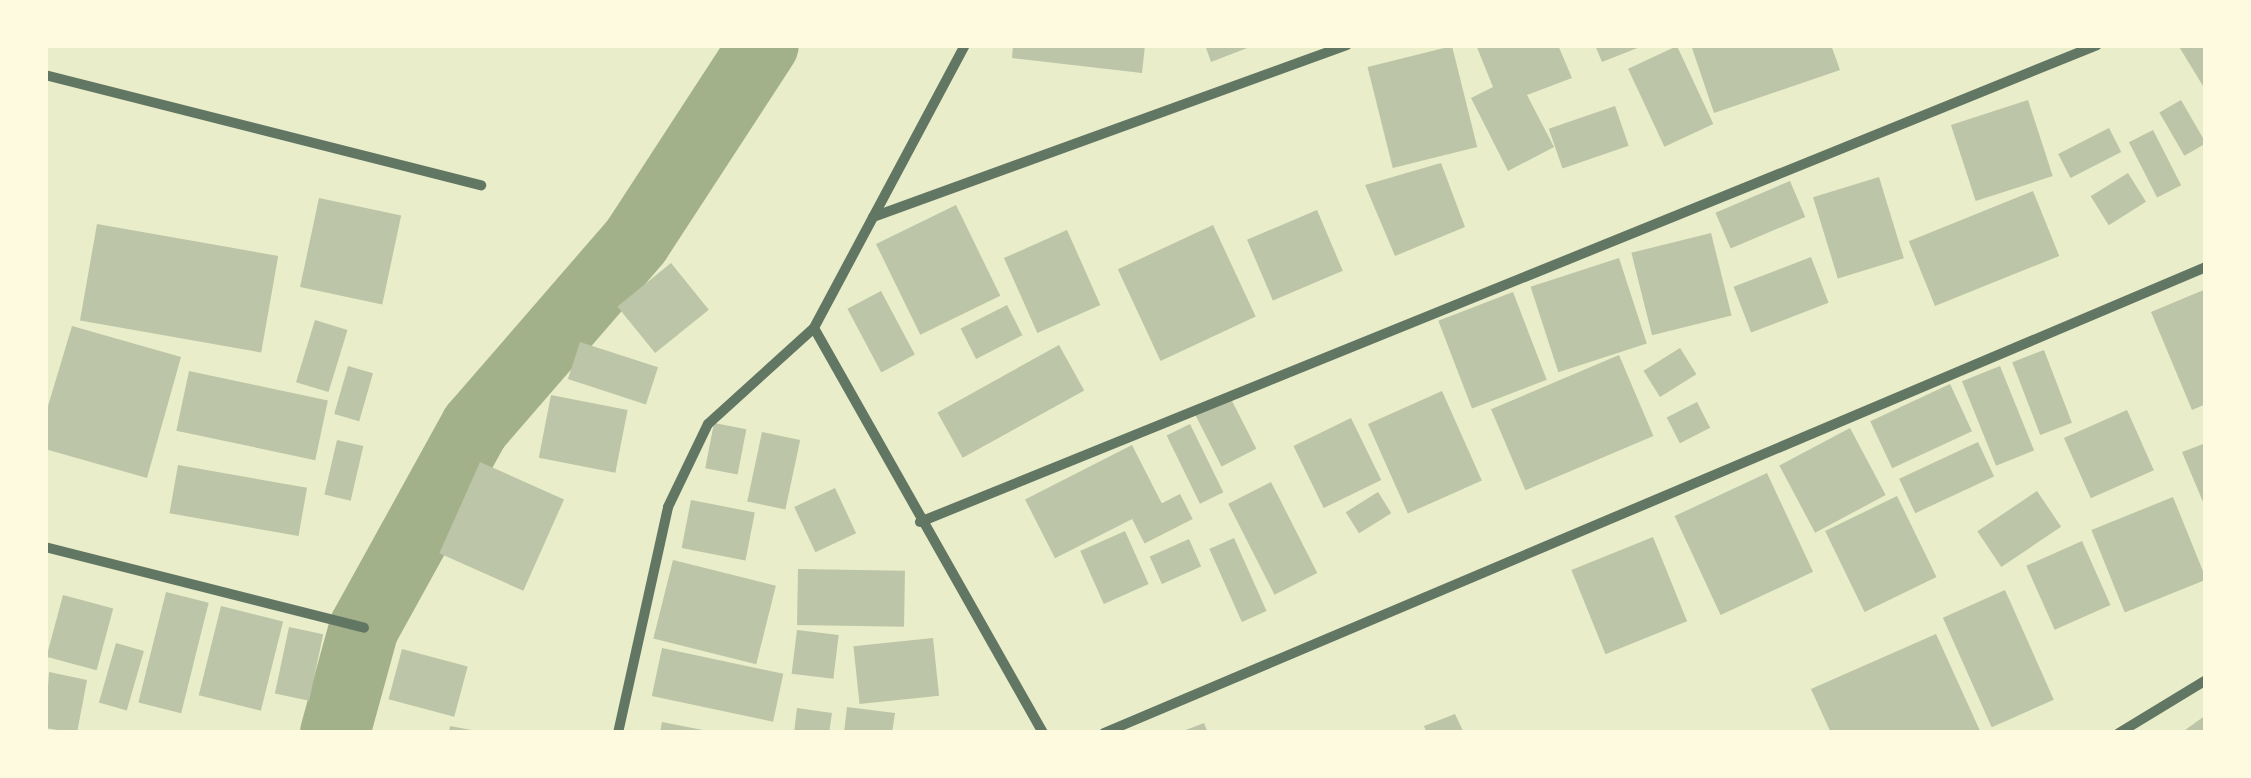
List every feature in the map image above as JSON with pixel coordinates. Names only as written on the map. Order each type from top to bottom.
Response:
[{"type":"street","points":[[618,733],[668,507],[708,424],[814,328],[964,45]]},
{"type":"street","points":[[872,218],[1346,45]]},
{"type":"street","points":[[920,522],[2098,45]]},
{"type":"street","points":[[45,75],[481,184]]},
{"type":"street","points":[[1104,733],[2206,267]]},
{"type":"street","points":[[814,328],[920,522],[1043,733]]},
{"type":"street","points":[[45,547],[364,628]]},
{"type":"street","points":[[2120,733],[2206,680]]},
{"type":"building","points":[[1013,45],[1145,45],[1142,73],[1012,58]]},
{"type":"building","points":[[1205,45],[1255,45],[1211,62]]},
{"type":"building","points":[[1476,45],[1558,45],[1572,78],[1527,95],[1554,147],[1508,171],[1471,98],[1493,87]]},
{"type":"building","points":[[1595,45],[1645,45],[1602,62]]},
{"type":"building","points":[[1691,45],[1831,45],[1840,70],[1714,113]]},
{"type":"building","points":[[2178,45],[2206,45],[2203,86]]},
{"type":"building","points":[[1452,46],[1477,147],[1393,168],[1368,67]]},
{"type":"building","points":[[1677,46],[1713,124],[1664,147],[1628,69]]},
{"type":"building","points":[[2028,100],[2053,176],[1976,201],[1951,125]]},
{"type":"building","points":[[2181,100],[2206,143],[2184,156],[2159,112]]},
{"type":"building","points":[[1615,106],[1629,146],[1562,169],[1549,129]]},
{"type":"building","points":[[2109,128],[2121,152],[2070,178],[2058,154]]},
{"type":"building","points":[[2153,130],[2181,185],[2157,198],[2129,142]]},
{"type":"building","points":[[1441,163],[1465,227],[1395,256],[1365,185]]},
{"type":"building","points":[[2128,173],[2146,202],[2109,225],[2091,196]]},
{"type":"building","points":[[1879,177],[1904,258],[1838,278],[1813,197]]},
{"type":"building","points":[[1790,181],[1805,217],[1731,249],[1715,213]]},
{"type":"building","points":[[2033,191],[2059,256],[1935,306],[1909,241]]},
{"type":"building","points":[[319,198],[401,215],[382,304],[300,287]]},
{"type":"building","points":[[956,205],[1000,296],[920,335],[876,244]]},
{"type":"building","points":[[1317,210],[1343,271],[1273,300],[1247,240]]},
{"type":"building","points":[[97,224],[278,256],[261,352],[80,321]]},
{"type":"building","points":[[1213,225],[1256,317],[1161,361],[1118,269]]},
{"type":"building","points":[[1067,230],[1100,305],[1037,333],[1004,258]]},
{"type":"building","points":[[1711,233],[1732,315],[1652,335],[1631,253]]},
{"type":"building","points":[[1811,257],[1829,303],[1751,332],[1734,287]]},
{"type":"building","points":[[1619,258],[1647,344],[1558,372],[1531,287]]},
{"type":"building","points":[[671,263],[709,310],[655,353],[617,306]]},
{"type":"building","points":[[2206,289],[2206,404],[2192,410],[2151,312]]},
{"type":"building","points":[[881,291],[915,355],[881,372],[847,309]]},
{"type":"building","points":[[1513,292],[1547,380],[1472,408],[1438,321]]},
{"type":"building","points":[[1007,305],[1022,335],[976,359],[961,329]]},
{"type":"building","points":[[315,320],[348,330],[329,392],[296,382]]},
{"type":"building","points":[[72,326],[181,357],[147,478],[45,449],[45,416]]},
{"type":"building","points":[[580,342],[658,367],[646,404],[568,379]]},
{"type":"building","points":[[1059,345],[1084,390],[963,458],[937,412]]},
{"type":"building","points":[[1680,348],[1696,374],[1660,397],[1644,371]]},
{"type":"building","points":[[2044,350],[2072,423],[2040,435],[2012,362]]},
{"type":"building","points":[[1619,355],[1653,436],[1525,490],[1491,409]]},
{"type":"building","points":[[348,366],[373,373],[359,421],[334,414]]},
{"type":"building","points":[[2000,366],[2034,450],[1996,466],[1962,381]]},
{"type":"building","points":[[189,371],[328,401],[315,460],[176,431]]},
{"type":"building","points":[[1950,384],[1972,431],[1892,468],[1870,421]]},
{"type":"building","points":[[1442,391],[1482,481],[1408,513],[1368,424]]},
{"type":"building","points":[[551,395],[628,410],[615,473],[539,458]]},
{"type":"building","points":[[1230,397],[1256,449],[1222,466],[1195,415]]},
{"type":"building","points":[[1697,402],[1710,428],[1680,443],[1667,417]]},
{"type":"building","points":[[2127,410],[2154,470],[2091,498],[2064,438]]},
{"type":"building","points":[[1351,418],[1381,480],[1324,508],[1293,446]]},
{"type":"building","points":[[714,423],[746,429],[738,474],[705,468]]},
{"type":"building","points":[[1190,424],[1223,492],[1200,504],[1167,435]]},
{"type":"building","points":[[1850,428],[1886,495],[1815,533],[1779,466]]},
{"type":"building","points":[[762,432],[800,440],[785,510],[747,501]]},
{"type":"building","points":[[337,440],[363,446],[351,501],[324,495]]},
{"type":"building","points":[[1978,442],[1994,476],[1915,513],[1899,479]]},
{"type":"building","points":[[2206,443],[2206,509],[2182,452]]},
{"type":"building","points":[[1132,445],[1162,504],[1055,558],[1025,499]]},
{"type":"building","points":[[480,462],[564,499],[523,591],[439,553]]},
{"type":"building","points":[[178,465],[307,488],[299,536],[169,513]]},
{"type":"building","points":[[1767,473],[1813,572],[1721,615],[1675,516]]},
{"type":"building","points":[[1271,482],[1317,573],[1275,595],[1228,504]]},
{"type":"building","points":[[835,488],[856,533],[815,552],[794,507]]},
{"type":"building","points":[[2037,491],[2061,527],[2001,567],[1977,531]]},
{"type":"building","points":[[1378,492],[1391,513],[1359,533],[1346,512]]},
{"type":"building","points":[[1180,494],[1193,519],[1145,543],[1132,519]]},
{"type":"building","points":[[1897,496],[1936,577],[1865,612],[1825,531]]},
{"type":"building","points":[[2173,497],[2206,580],[2125,612],[2091,530]]},
{"type":"building","points":[[691,500],[755,512],[745,561],[682,548]]},
{"type":"building","points":[[1125,531],[1149,584],[1104,604],[1080,551]]},
{"type":"building","points":[[1653,537],[1687,621],[1605,654],[1571,570]]},
{"type":"building","points":[[1234,538],[1267,611],[1242,622],[1209,549]]},
{"type":"building","points":[[1189,539],[1201,566],[1162,584],[1150,556]]},
{"type":"building","points":[[2082,541],[2110,605],[2055,630],[2026,566]]},
{"type":"building","points":[[673,560],[776,586],[756,664],[653,639]]},
{"type":"building","points":[[798,569],[905,571],[904,627],[797,625]]},
{"type":"building","points":[[2005,590],[2054,700],[1992,727],[1943,618]]},
{"type":"building","points":[[166,592],[209,603],[181,713],[138,703]]},
{"type":"building","points":[[63,595],[113,608],[97,670],[46,657]]},
{"type":"building","points":[[221,606],[283,621],[261,711],[199,695]]},
{"type":"building","points":[[289,627],[323,634],[309,701],[275,694]]},
{"type":"building","points":[[797,630],[839,635],[833,679],[792,674]]},
{"type":"building","points":[[1936,634],[1981,733],[1831,733],[1811,689]]},
{"type":"building","points":[[933,638],[939,696],[860,704],[853,646]]},
{"type":"building","points":[[116,643],[144,651],[127,711],[99,703]]},
{"type":"building","points":[[662,648],[783,674],[773,722],[652,696]]},
{"type":"building","points":[[402,649],[468,667],[454,717],[389,699]]},
{"type":"building","points":[[49,672],[87,680],[77,733],[45,728]]},
{"type":"building","points":[[847,707],[895,713],[892,733],[844,733]]},
{"type":"building","points":[[797,708],[832,713],[829,733],[794,733]]},
{"type":"building","points":[[1455,714],[1464,733],[1427,733],[1424,726]]},
{"type":"building","points":[[2206,715],[2206,733],[2181,733]]},
{"type":"building","points":[[662,722],[708,731],[708,733],[660,733]]},
{"type":"building","points":[[1204,723],[1208,733],[1178,733]]},
{"type":"building","points":[[450,726],[477,731],[477,733],[449,733]]},
{"type":"waterway","points":[[335,733],[364,628],[475,427],[636,241],[764,45]]}]
